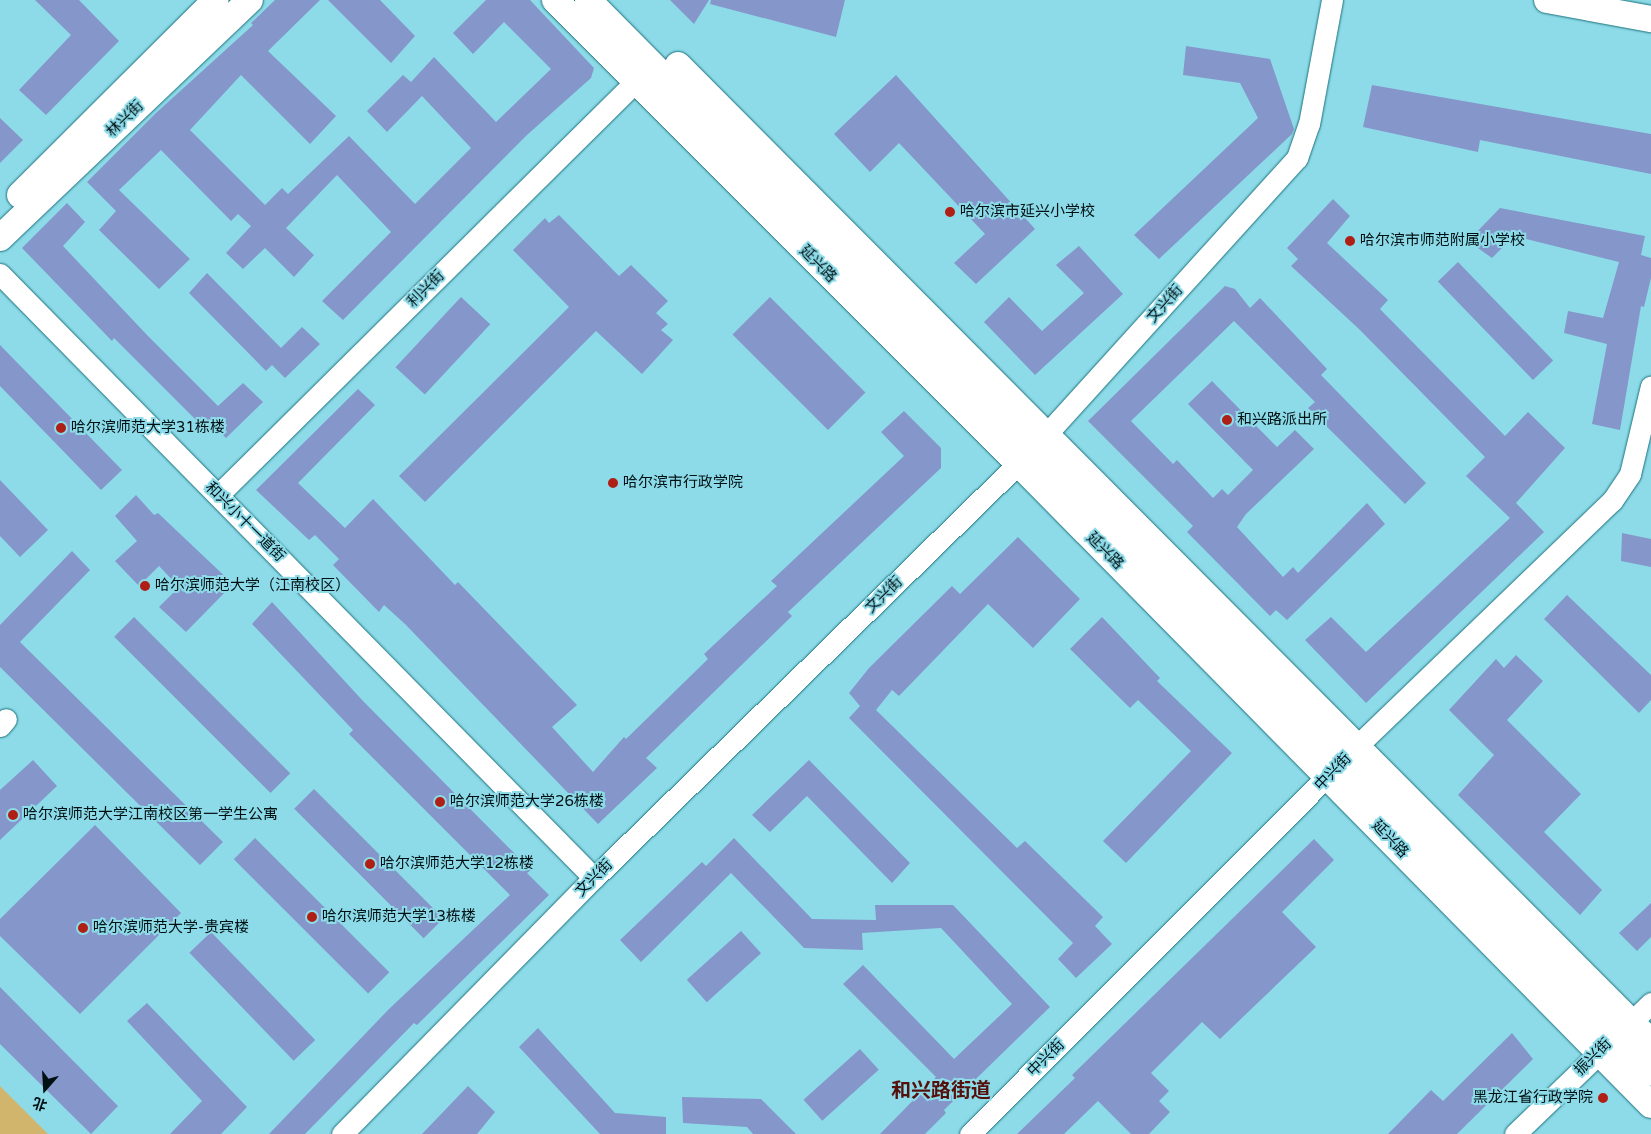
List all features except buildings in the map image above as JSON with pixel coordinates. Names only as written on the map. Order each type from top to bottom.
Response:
[{"type":"main road","name":"林兴街","points":[[0,214],[216,0]]},
{"type":"main road","name":"林兴街","points":[[0,238],[250,0]]},
{"type":"main road","name":"延兴路","points":[[555,0],[635,82],[1034,448],[1615,1036],[1651,1042]]},
{"type":"main road","points":[[588,0],[1034,448]]},
{"type":"main road","name":"延兴路","points":[[613,0],[1034,448],[1615,1036],[1651,1104]]},
{"type":"main road","points":[[1547,0],[1651,19]]},
{"type":"main road","points":[[1626,0],[1651,4]]},
{"type":"main road","points":[[1615,1036],[1651,1073]]},
{"type":"street","name":"文兴街","points":[[342,1134],[594,878],[1034,448],[1297,158],[1309,124],[1332,0]]},
{"type":"street","name":"利兴街","points":[[218,495],[635,82]]},
{"type":"street","name":"和兴小十一道街","points":[[0,274],[594,878]]},
{"type":"street","name":"中兴街","points":[[970,1134],[1343,761],[1612,501],[1630,474],[1651,386]]},
{"type":"street","name":"振兴街","points":[[1515,1134],[1651,1003]]},
{"type":"shaded area","points":[[0,1086],[48,1134],[0,1134]]},
{"type":"place","name":"哈尔滨市延兴小学校","points":[[950,212]]},
{"type":"place","name":"哈尔滨市师范附属小学校","points":[[1350,241]]},
{"type":"place","name":"和兴路派出所","points":[[1227,420]]},
{"type":"place","name":"哈尔滨师范大学31栋楼","points":[[61,428]]},
{"type":"place","name":"哈尔滨市行政学院","points":[[613,483]]},
{"type":"place","name":"哈尔滨师范大学（江南校区）","points":[[145,586]]},
{"type":"place","name":"哈尔滨师范大学26栋楼","points":[[440,802]]},
{"type":"place","name":"哈尔滨师范大学江南校区第一学生公寓","points":[[13,815]]},
{"type":"place","name":"哈尔滨师范大学12栋楼","points":[[370,864]]},
{"type":"place","name":"哈尔滨师范大学13栋楼","points":[[312,917]]},
{"type":"place","name":"哈尔滨师范大学-贵宾楼","points":[[83,928]]},
{"type":"place","name":"黑龙江省行政学院","points":[[1603,1098]]},
{"type":"district","name":"和兴路街道","points":[[941,1091]]}]
